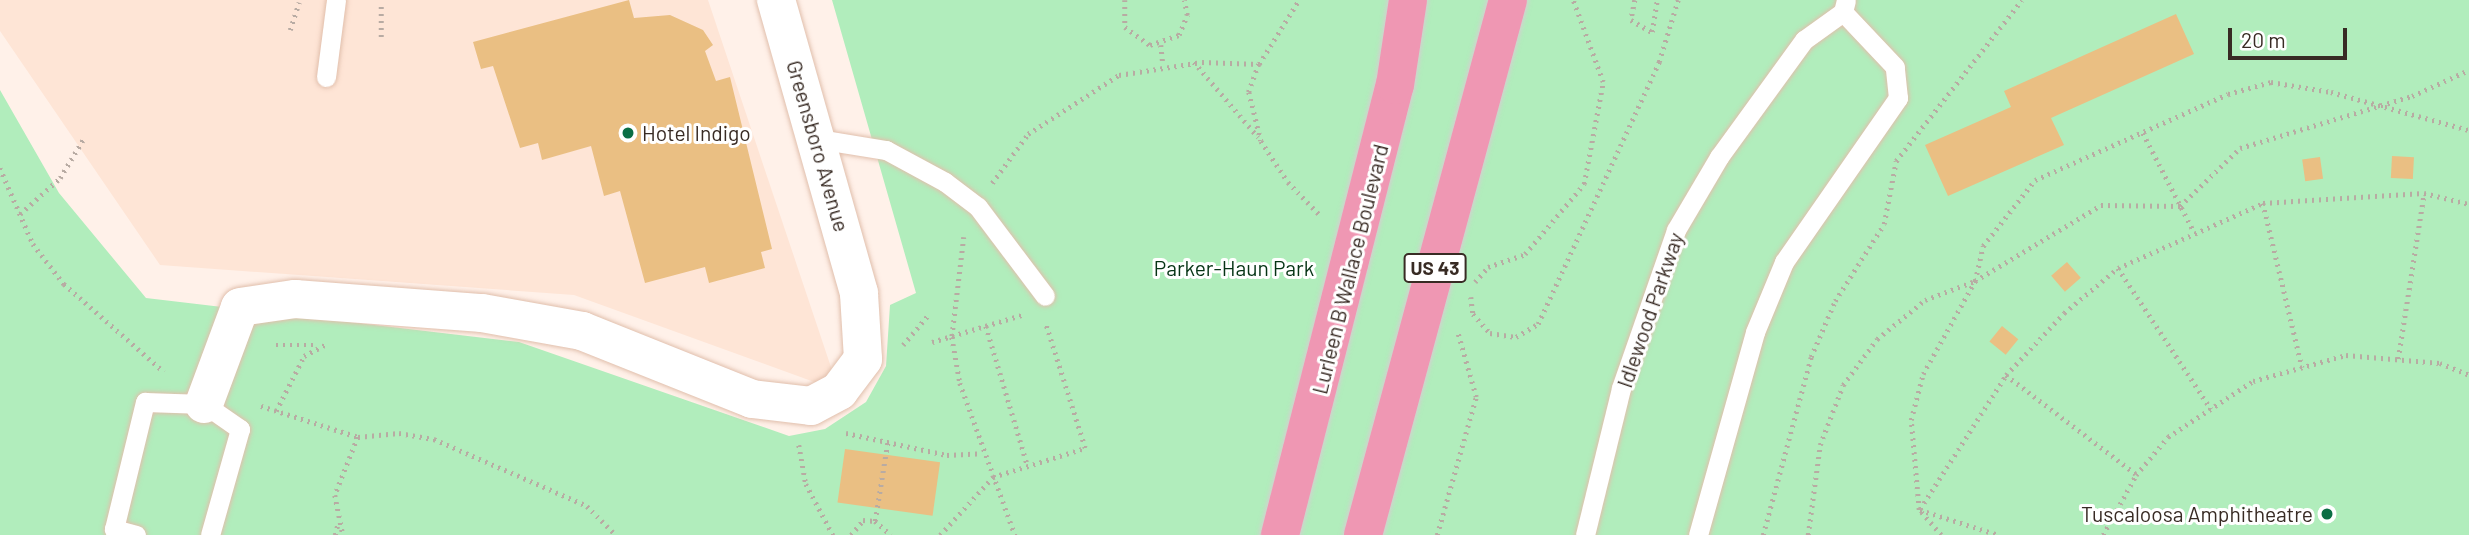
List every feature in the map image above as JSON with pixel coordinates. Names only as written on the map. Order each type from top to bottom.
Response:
[{"type":"highway","name":"Lurleen B Wallace Boulevard","points":[[1280,535],[1395,85],[1408,0]]},
{"type":"highway","name":"US 43","points":[[1363,535],[1508,0]]},
{"type":"street","name":"Greensboro Avenue","points":[[204,404],[240,307],[295,299],[494,315],[582,331],[752,399],[811,406],[839,391],[863,359],[859,293],[818,139],[776,0]]},
{"type":"lane","points":[[326,77],[336,0]]},
{"type":"lane","name":"Idlewood Parkway","points":[[1585,535],[1621,388],[1676,230],[1719,157],[1804,40],[1844,6],[1895,68],[1898,98],[1784,262],[1755,332],[1698,535]]},
{"type":"lane","points":[[818,139],[886,150],[978,207],[1045,296]]},
{"type":"lane","points":[[136,535],[114,529],[145,402],[204,404],[240,429],[210,535]]},
{"type":"path","points":[[1125,0],[1122,17],[1131,35],[1160,45]]},
{"type":"path","points":[[1160,45],[1185,25],[1184,0]]},
{"type":"path","points":[[1015,535],[982,453],[951,337],[956,268],[978,207],[1028,134],[1119,75],[1163,65],[1194,62],[1259,64],[1299,0]]},
{"type":"path","points":[[1573,0],[1603,82],[1591,164],[1584,184],[1525,254],[1478,276],[1470,300],[1490,333],[1516,337],[1538,324],[1659,62],[1678,0]]},
{"type":"path","points":[[1635,0],[1631,20],[1651,32],[1657,0]]},
{"type":"path","points":[[1763,535],[1811,357],[1835,301],[1884,224],[1896,161],[2022,0]]},
{"type":"path","points":[[290,30],[299,2]]},
{"type":"path","points":[[381,37],[382,3]]},
{"type":"path","points":[[1160,45],[1163,65]]},
{"type":"path","points":[[1194,62],[1261,141]]},
{"type":"path","points":[[1808,535],[1820,444],[1843,384],[1877,339],[1925,300],[1975,281],[2101,205],[2180,206],[2240,148],[2376,106],[2469,70]]},
{"type":"path","points":[[1941,535],[1919,510],[1912,420],[1923,374],[1975,281],[1983,246],[2035,180],[2228,93],[2271,82],[2469,131]]},
{"type":"path","points":[[2143,133],[2193,230]]},
{"type":"path","points":[[20,214],[60,178],[84,138]]},
{"type":"path","points":[[1919,510],[2006,374],[2064,313],[2118,268],[2193,230],[2263,203],[2424,194],[2469,204]]},
{"type":"path","points":[[2398,359],[2424,194]]},
{"type":"path","points":[[2263,203],[2302,367]]},
{"type":"path","points":[[2118,268],[2211,409]]},
{"type":"path","points":[[932,342],[1030,312]]},
{"type":"path","points":[[940,535],[993,478],[1085,448],[1045,321]]},
{"type":"path","points":[[986,326],[1028,467]]},
{"type":"path","points":[[2103,535],[2136,475],[2168,437],[2253,381],[2346,355],[2440,363],[2469,375]]},
{"type":"path","points":[[2006,374],[2136,475]]},
{"type":"path","points":[[358,437],[400,433],[434,439],[587,506],[616,535]]},
{"type":"path","points":[[844,433],[888,440],[947,455],[982,453]]},
{"type":"path","points":[[875,522],[888,440]]},
{"type":"path","points":[[799,444],[806,484],[833,535]]},
{"type":"path","points":[[1919,510],[1998,535]]},
{"type":"path","points":[[851,535],[863,520],[875,522],[891,535]]},
{"type":"path","points":[[335,535],[338,523]]},
{"type":"shaded area","name":"Hotel Indigo","points":[[0,0],[708,0],[839,391],[574,295],[160,265],[0,31]]},
{"type":"green space","name":"Parker-Haun Park","points":[[832,0],[2469,0],[2469,535],[0,535],[0,90],[59,193],[146,298],[519,342],[789,436],[825,429],[866,402],[886,366],[890,305],[916,293]]},
{"type":"building","name":"Hotel Indigo","points":[[629,0],[634,18],[670,15],[703,30],[713,45],[705,51],[716,81],[730,77],[772,249],[761,252],[765,268],[709,283],[705,267],[645,283],[620,191],[604,196],[591,146],[542,160],[538,143],[520,148],[493,66],[481,69],[473,42]]},
{"type":"building","points":[[2176,14],[2194,54],[2051,118],[2064,145],[1948,196],[1925,145],[2011,107],[2004,91]]},
{"type":"building","points":[[2392,156],[2414,157],[2413,179],[2391,178]]},
{"type":"building","points":[[2320,157],[2323,179],[2305,181],[2302,160]]},
{"type":"building","points":[[2067,262],[2081,278],[2065,292],[2051,276]]},
{"type":"building","points":[[2002,326],[2018,339],[2006,355],[1989,342]]},
{"type":"building","points":[[845,449],[940,462],[933,516],[837,502]]},
{"type":"place","name":"Hotel Indigo","points":[[628,133]]},
{"type":"place","name":"Tuscaloosa Amphitheatre","points":[[2327,514]]}]
